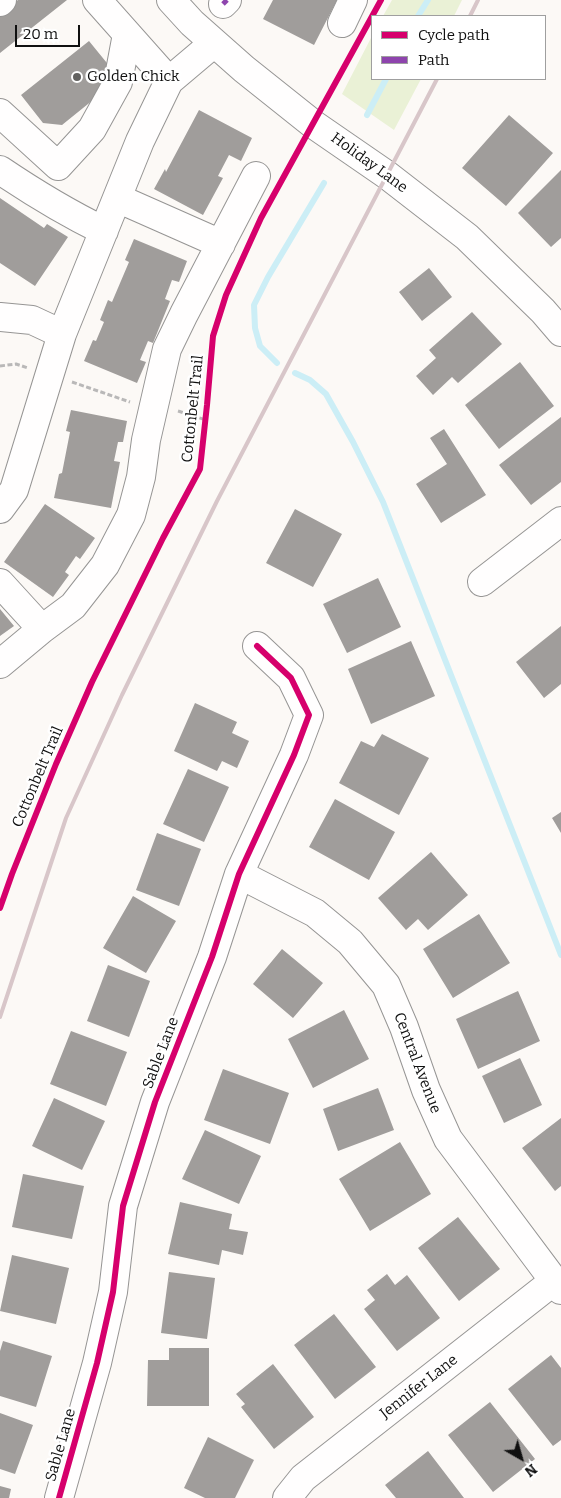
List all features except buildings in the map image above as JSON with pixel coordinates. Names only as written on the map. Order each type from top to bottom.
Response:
[{"type":"street","points":[[97,0],[169,81]]},
{"type":"street","name":"Holiday Lane","points":[[171,0],[214,43],[244,69],[313,124],[386,175],[467,237],[543,311],[561,332]]},
{"type":"street","points":[[0,113],[58,166],[92,129],[118,82],[127,34]]},
{"type":"street","points":[[0,509],[14,490],[62,334],[140,142],[169,81],[214,43]]},
{"type":"street","points":[[0,170],[55,206],[104,230]]},
{"type":"street","points":[[0,664],[73,606],[105,565],[131,515],[141,478],[146,440],[167,350],[256,176]]},
{"type":"street","points":[[117,198],[221,244]]},
{"type":"street","points":[[0,317],[32,320],[62,334]]},
{"type":"street","points":[[482,582],[561,521]]},
{"type":"street","points":[[0,583],[42,629]]},
{"type":"street","name":"Sable Lane","points":[[59,1498],[97,1363],[113,1292],[123,1206],[155,1102],[212,957],[239,874],[294,755],[309,715],[291,678],[257,646]]},
{"type":"street","name":"Central Avenue","points":[[239,874],[315,913],[350,942],[386,985],[404,1027],[426,1090],[448,1139],[558,1286]]},
{"type":"street","name":"Jennifer Lane","points":[[287,1498],[303,1478],[558,1286]]},
{"type":"path","points":[[0,366],[16,364],[137,404],[206,416]]},
{"type":"green space","points":[[392,0],[462,0],[454,15],[384,15]]},
{"type":"green space","points":[[371,38],[371,80],[420,80],[394,130],[342,94]]},
{"type":"waterway","points":[[419,15],[428,0]]},
{"type":"waterway","points":[[367,115],[385,80]]},
{"type":"waterway","points":[[277,363],[260,346],[255,328],[254,305],[268,277],[324,183]]},
{"type":"waterway","points":[[295,373],[310,380],[326,394],[383,502],[561,955]]},
{"type":"railway","points":[[470,15],[478,0]]},
{"type":"railway","points":[[0,1017],[66,818],[122,695],[217,501],[436,80]]},
{"type":"marked path","points":[[223,4],[227,0]]},
{"type":"cycle path","name":"Cottonbelt Trail","points":[[373,15],[381,0]]},
{"type":"cycle path","name":"Cottonbelt Trail","points":[[0,908],[56,764],[92,682],[163,538],[200,469],[213,336],[226,295],[261,218],[371,18]]},
{"type":"cycle path","points":[[59,1498],[97,1363],[113,1292],[123,1206],[155,1102],[212,957],[239,874],[294,755],[309,715],[291,678],[257,646]]},
{"type":"place","name":"Golden Chick","points":[[77,77]]}]
